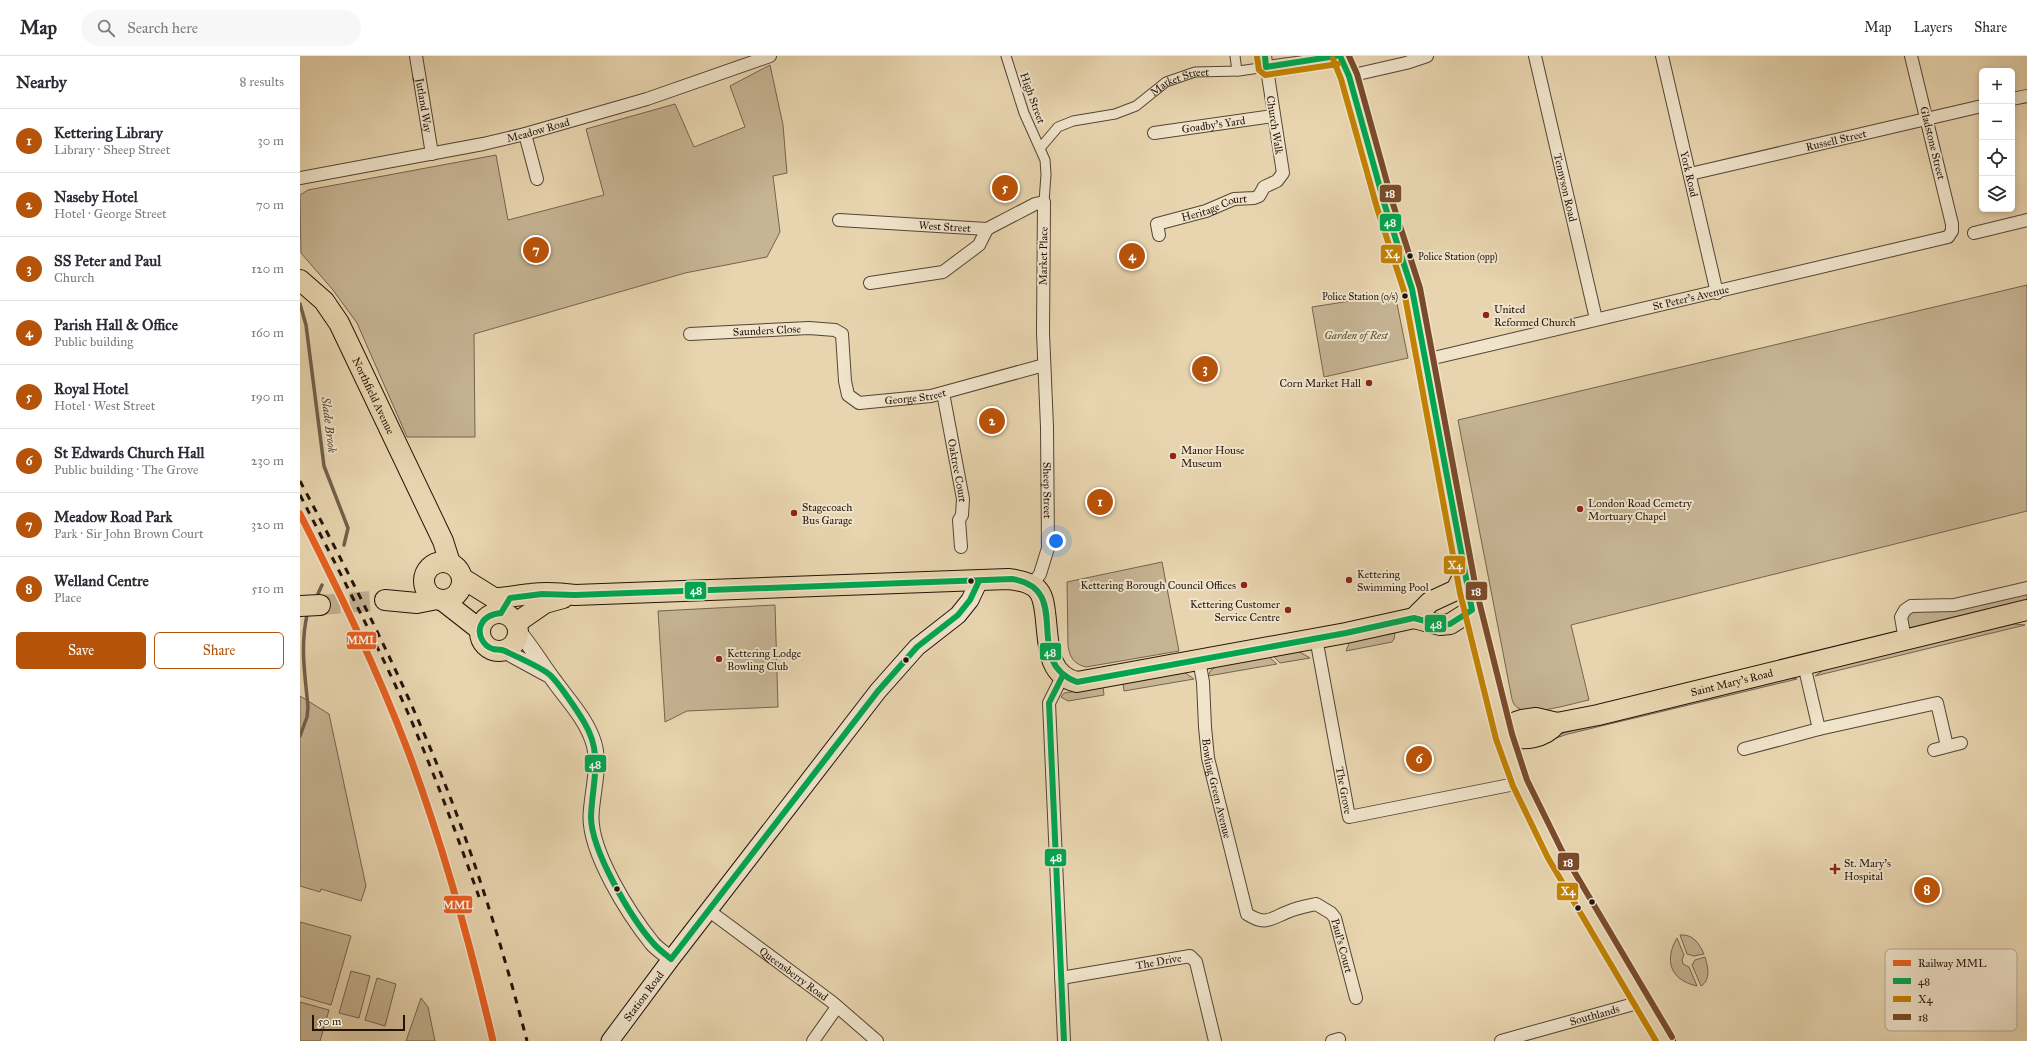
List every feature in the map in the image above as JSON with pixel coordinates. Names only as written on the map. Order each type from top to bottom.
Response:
[{"type":"main road","points":[[1340,56],[1349,76],[1385,206],[1412,289],[1472,610],[1504,736],[1520,783],[1555,855],[1665,1041]]},
{"type":"main road","name":"Northfield Avenue","points":[[300,281],[324,301],[339,323],[443,541],[450,563]]},
{"type":"main road","points":[[433,522],[427,570],[423,581],[426,590],[480,629]]},
{"type":"main road","points":[[462,578],[459,591],[455,596],[417,603],[385,600],[411,590],[418,585],[427,570],[438,562],[450,563],[458,568],[462,578],[506,612],[514,643],[503,650],[496,651],[488,648],[480,636],[480,629],[486,617],[506,612],[545,603],[575,595],[1008,579],[1032,585],[1040,592],[1043,599],[1052,663],[1062,677],[1077,682],[1316,638],[1442,608],[1472,610]]},
{"type":"main road","points":[[1417,614],[1430,602],[1456,590],[1465,574]]},
{"type":"main road","name":"Station Road","points":[[610,1041],[708,910],[892,673],[917,647],[958,615],[970,600],[979,581]]},
{"type":"main road","points":[[300,606],[320,605]]},
{"type":"main road","points":[[1417,614],[1440,625],[1450,624],[1472,610]]},
{"type":"main road","name":"Saint Mary's Road","points":[[1504,736],[1516,722],[1522,720],[1536,718],[1558,723],[1598,715],[2027,610]]},
{"type":"main road","points":[[1450,624],[1465,632],[1470,638],[1479,641]]},
{"type":"street","name":"Jutland Way","points":[[416,56],[432,154]]},
{"type":"street","name":"Meadow Road","points":[[300,178],[432,154],[525,134],[647,99],[770,56]]},
{"type":"street","name":"High Street","points":[[1006,56],[1024,113],[1041,148]]},
{"type":"street","points":[[1235,56],[1237,71]]},
{"type":"street","name":"Market Street","points":[[1041,148],[1058,127],[1073,121],[1115,114],[1136,106],[1166,82],[1195,72],[1237,71],[1265,61],[1311,61],[1336,56]]},
{"type":"street","points":[[1349,76],[1406,63],[1427,56]]},
{"type":"street","name":"Tennyson Road","points":[[1534,56],[1596,319]]},
{"type":"street","name":"York Road","points":[[1662,56],[1717,293]]},
{"type":"street","name":"Gladstone Street","points":[[1911,56],[1952,224],[1952,231]]},
{"type":"street","name":"Church Walk","points":[[1265,61],[1283,173],[1277,182]]},
{"type":"street","points":[[2015,98],[2027,96]]},
{"type":"street","name":"Russell Street","points":[[1690,174],[1979,107]]},
{"type":"street","name":"Goadby's Yard","points":[[1154,133],[1273,116]]},
{"type":"street","points":[[525,134],[537,179]]},
{"type":"street","name":"Market Place","points":[[1041,148],[1045,160],[1046,174],[1044,202],[1044,365]]},
{"type":"street","name":"Heritage Court","points":[[1159,235],[1157,224],[1206,211],[1234,199],[1254,198],[1259,196],[1264,187],[1277,182]]},
{"type":"street","points":[[870,283],[943,272],[979,245],[987,230],[1035,204],[1044,202]]},
{"type":"street","name":"West Street","points":[[838,220],[987,230]]},
{"type":"street","points":[[1974,233],[2027,220]]},
{"type":"street","name":"St Peter's Avenue","points":[[1425,360],[1596,319],[1717,293],[1948,237],[1952,231]]},
{"type":"street","name":"Saunders Close","points":[[690,334],[809,328],[835,330],[842,334]]},
{"type":"street","name":"George Street","points":[[842,334],[845,381],[848,395],[859,404],[943,393],[1044,365]]},
{"type":"street","name":"Sheep Street","points":[[1032,585],[1040,574],[1048,548],[1047,427],[1044,365]]},
{"type":"street","name":"Oaktree Court","points":[[943,393],[963,500],[962,515],[959,520],[962,547]]},
{"type":"street","points":[[1905,640],[1901,617],[1905,610],[1911,606],[1954,605],[2027,588]]},
{"type":"street","points":[[506,612],[584,722],[592,738],[596,753],[596,769],[591,817],[593,837],[603,863],[636,920],[653,944],[671,959]]},
{"type":"street","name":"The Grove","points":[[1316,638],[1348,817],[1520,783]]},
{"type":"street","points":[[503,650],[550,675]]},
{"type":"street","name":"Bowling Green Avenue","points":[[1199,660],[1203,682],[1208,758],[1247,914]]},
{"type":"street","points":[[1804,665],[1819,729]]},
{"type":"street","points":[[1062,677],[1049,703],[1064,1041]]},
{"type":"street","points":[[1744,749],[1819,729],[1937,703],[1947,746]]},
{"type":"street","points":[[1934,750],[1961,743]]},
{"type":"street","name":"Paul's Court","points":[[1247,914],[1255,919],[1276,918],[1285,913],[1316,904],[1331,913],[1335,918],[1356,998]]},
{"type":"street","name":"Queensberry Road","points":[[708,910],[837,1007],[876,1041]]},
{"type":"street","name":"The Drive","points":[[1061,978],[1190,956],[1196,962],[1216,1041]]},
{"type":"street","name":"Southlands","points":[[1501,1041],[1641,1002]]},
{"type":"street","points":[[813,1041],[837,1007]]},
{"type":"green space","points":[[770,65],[783,125],[787,173],[773,176],[780,232],[767,257],[685,273],[474,334],[475,437],[407,437],[357,323],[333,290],[301,253],[300,195],[308,190],[496,155],[508,220],[604,195],[586,129],[675,104],[694,147],[745,127],[730,86]]},
{"type":"green space","points":[[2027,285],[2027,511],[1571,625],[1589,700],[1532,711],[1518,708],[1515,705],[1511,696],[1458,420]]},
{"type":"green space","name":"Garden of Rest","points":[[1395,294],[1408,358],[1324,377],[1312,307]]},
{"type":"green space","points":[[1162,562],[1179,651],[1086,667],[1073,660],[1068,646],[1067,582]]},
{"type":"green space","points":[[2027,593],[2027,603],[1912,629],[1907,625],[1908,615],[1911,612]]},
{"type":"green space","name":"Kettering Lodge Bowling Club","points":[[775,605],[778,707],[687,711],[665,722],[658,611]]},
{"type":"green space","points":[[2014,624],[2025,625],[1815,676],[1825,669]]},
{"type":"green space","points":[[1395,633],[1392,642],[1346,651],[1350,641]]},
{"type":"green space","points":[[1298,651],[1310,658],[1280,663],[1273,656]]},
{"type":"green space","points":[[1269,657],[1277,664],[1208,676],[1211,670],[1217,666]]},
{"type":"green space","points":[[1184,672],[1194,679],[1124,691],[1123,683]]},
{"type":"green space","points":[[1787,677],[1797,679],[1568,734],[1550,740],[1542,740],[1567,732]]},
{"type":"green space","points":[[1103,687],[1104,695],[1068,701],[1061,697],[1064,693]]},
{"type":"green space","points":[[300,696],[329,714],[366,886],[361,901],[321,889],[320,892],[300,886]]},
{"type":"green space","points":[[300,922],[351,936],[331,1005],[300,996]]},
{"type":"green space","points":[[1680,935],[1689,936],[1695,940],[1704,954],[1694,956],[1687,954]]},
{"type":"green space","points":[[1677,938],[1684,955],[1682,960],[1683,964],[1689,967],[1697,986],[1681,979],[1675,974],[1672,968],[1670,961],[1671,954]]},
{"type":"green space","points":[[1705,957],[1708,973],[1706,980],[1701,986],[1692,965],[1695,960]]},
{"type":"green space","points":[[351,971],[370,976],[359,1018],[339,1013]]},
{"type":"green space","points":[[377,978],[396,984],[385,1026],[365,1020]]},
{"type":"green space","points":[[421,998],[428,1007],[435,1041],[406,1041]]},
{"type":"green space","points":[[300,1002],[329,1010],[320,1041],[300,1041]]},
{"type":"waterway","name":"Slade Brook","points":[[300,304],[306,325],[324,466],[348,528],[344,545]]},
{"type":"waterway","name":"Slade Brook","points":[[317,596],[322,585]]},
{"type":"waterway","name":"Slade Brook","points":[[300,736],[307,717],[308,707],[303,649],[307,615]]},
{"type":"tunnel","points":[[320,605],[385,600]]},
{"type":"railway","points":[[300,481],[389,656],[410,701],[448,791],[474,862],[506,964],[527,1041]]},
{"type":"railway","points":[[300,495],[369,630],[408,713],[445,804],[479,897]]},
{"type":"rail line","name":"MML","points":[[300,514],[384,690],[421,786],[455,894],[493,1041]]},
{"type":"transit line","name":"48","points":[[1265,56],[1266,67],[1336,56]]},
{"type":"transit line","name":"48","points":[[501,613],[510,598],[542,594],[575,595],[1012,579],[1031,585],[1041,596],[1046,610],[1048,643],[1052,658],[1060,672],[1077,682],[1346,633],[1414,618],[1440,625],[1450,624],[1472,610],[1412,289],[1385,206],[1349,76],[1340,56]]},
{"type":"transit line","name":"18","points":[[1349,56],[1357,74],[1393,204],[1420,288],[1476,589],[1512,734],[1527,780],[1562,851],[1672,1037]]},
{"type":"transit line","name":"X4","points":[[1257,57],[1259,70],[1265,75],[1338,64]]},
{"type":"transit line","name":"X4","points":[[1333,59],[1341,79],[1377,208],[1404,291],[1460,593],[1496,739],[1513,786],[1548,858],[1656,1041]]},
{"type":"transit line","name":"48","points":[[671,959],[878,691],[917,647],[958,615],[970,600],[979,581]]},
{"type":"transit line","name":"48","points":[[501,613],[485,619],[480,628],[480,636],[489,647],[505,651],[550,675],[584,722],[594,746],[595,769],[591,817],[593,831],[598,847],[614,883],[634,917],[653,943],[671,959]]},
{"type":"transit line","name":"48","points":[[1062,677],[1049,703],[1064,1041]]},
{"type":"place","name":"Royal Hotel","points":[[1005,188]]},
{"type":"place","name":"Meadow Road Park","points":[[536,250]]},
{"type":"place","name":"Parish Hall & Office","points":[[1132,256]]},
{"type":"place","name":"Police Station (opp)","points":[[1410,256]]},
{"type":"place","name":"Police Station (o/s)","points":[[1405,296]]},
{"type":"place","name":"United Reformed Church","points":[[1486,315]]},
{"type":"place","name":"SS Peter and Paul","points":[[1205,369]]},
{"type":"place","name":"Corn Market Hall","points":[[1369,383]]},
{"type":"place","name":"Naseby Hotel","points":[[992,421]]},
{"type":"place","name":"Manor House Museum","points":[[1173,456]]},
{"type":"place","name":"Kettering Library","points":[[1100,502]]},
{"type":"place","name":"London Road Cemetry Mortuary Chapel","points":[[1580,509]]},
{"type":"place","name":"Stagecoach Bus Garage","points":[[794,513]]},
{"type":"place","name":"Kettering Swimming Pool","points":[[1349,580]]},
{"type":"place","name":"Kettering Borough Council Offices","points":[[1244,585]]},
{"type":"place","name":"Kettering Customer Service Centre","points":[[1288,610]]},
{"type":"place","name":"Kettering Lodge Bowling Club","points":[[719,659]]},
{"type":"place","name":"St Edwards Church Hall","points":[[1419,759]]},
{"type":"place","name":"St. Mary's Hospital","points":[[1835,869]]},
{"type":"place","name":"Welland Centre","points":[[1927,890]]}]
